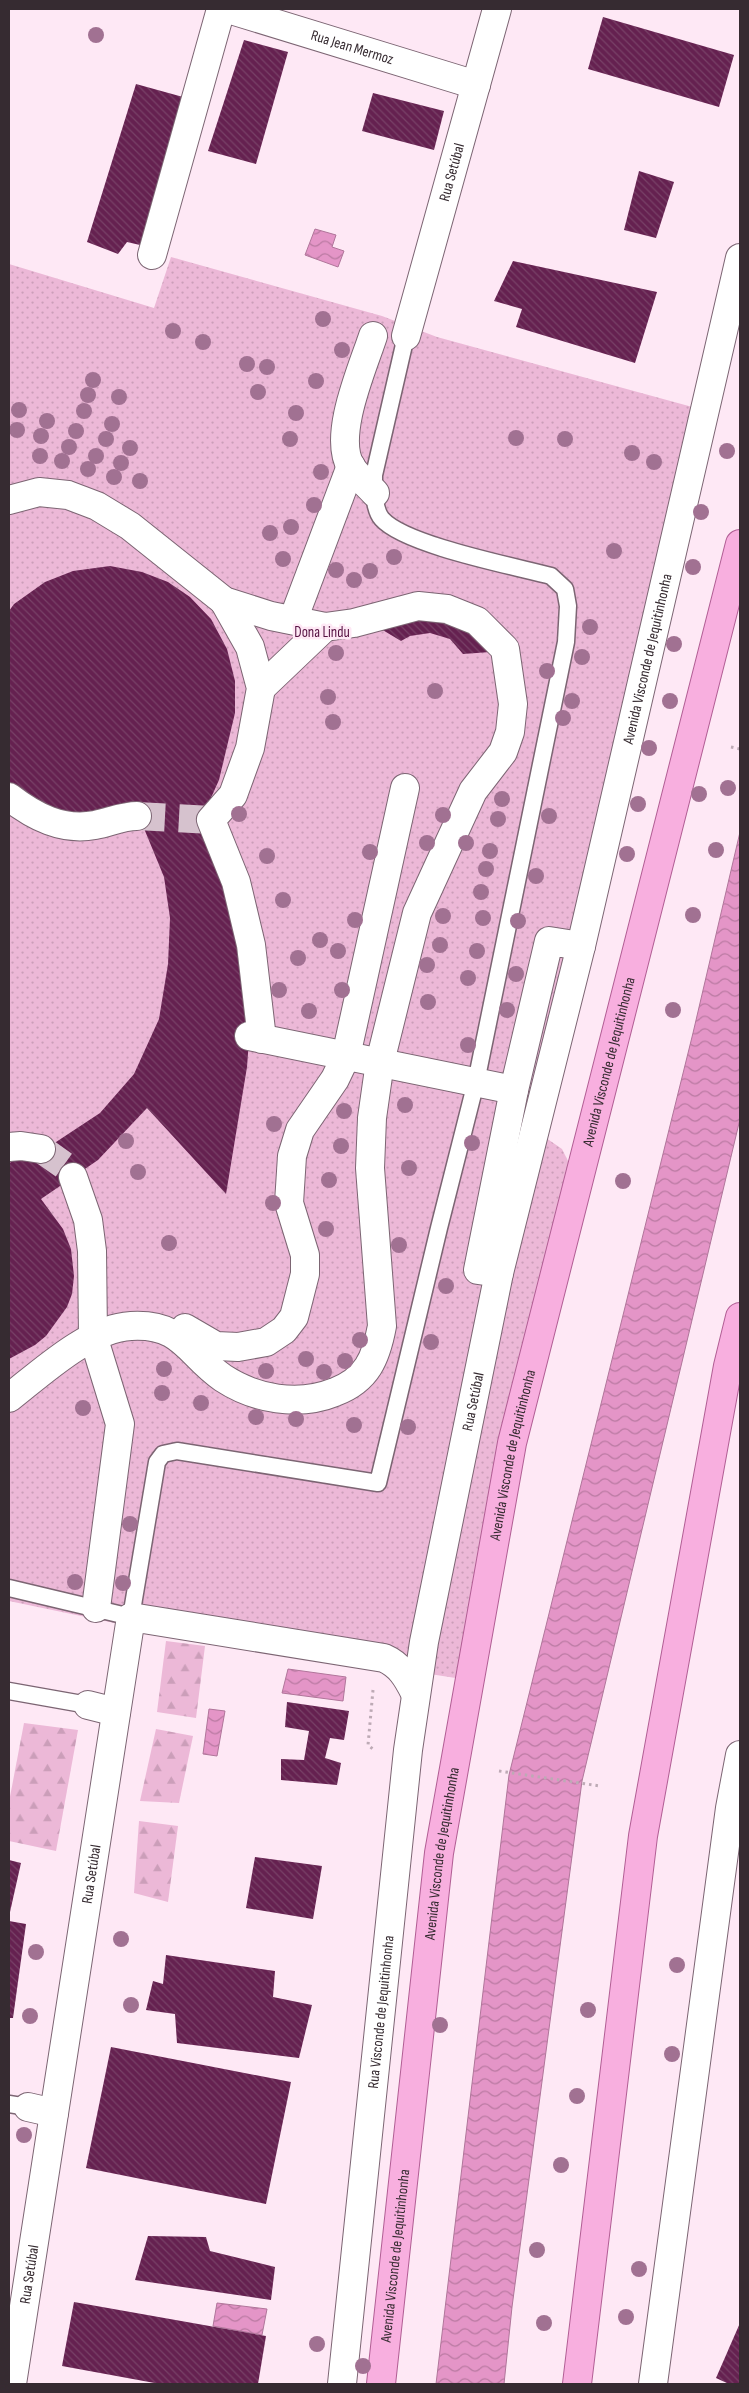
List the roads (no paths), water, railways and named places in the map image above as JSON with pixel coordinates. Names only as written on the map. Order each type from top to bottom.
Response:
[{"type":"main road","name":"Avenida Visconde de Jequitinhonha","points":[[381,2384],[439,1853],[512,1443],[740,544]]},
{"type":"main road","points":[[577,2384],[643,1836],[728,1366],[740,1317]]},
{"type":"street","points":[[152,255],[221,9]]},
{"type":"street","name":"Rua Jean Mermoz","points":[[228,9],[476,85]]},
{"type":"street","name":"Rua Setúbal","points":[[406,336],[497,9]]},
{"type":"street","name":"Avenida Visconde de Jequitinhonha","points":[[539,1119],[581,946],[740,258]]},
{"type":"street","points":[[373,336],[346,421],[346,453],[351,466],[375,493]]},
{"type":"street","points":[[293,620],[351,466]]},
{"type":"street","points":[[9,500],[40,492],[68,495],[97,506],[130,526],[224,601],[271,616],[325,627],[354,623],[416,606],[447,609],[477,621],[503,646],[513,704],[510,732],[503,752],[474,792],[417,913],[380,1062],[372,1118],[370,1168],[382,1326],[377,1351],[363,1376],[343,1389],[321,1398],[298,1400],[274,1399],[222,1378],[182,1339],[157,1327],[130,1326],[93,1331]]},
{"type":"street","points":[[224,601],[250,647],[260,688],[250,748],[232,795],[211,820],[236,882],[252,945],[256,1038],[514,1090]]},
{"type":"street","points":[[260,688],[325,627]]},
{"type":"street","points":[[9,1398],[93,1331],[132,1318],[154,1318],[181,1326],[216,1346],[238,1347],[266,1342],[284,1330],[294,1317],[305,1274],[306,1255],[289,1203],[292,1156],[300,1130],[335,1079],[346,1056],[405,788]]},
{"type":"street","points":[[9,797],[47,822],[71,826],[94,825],[129,816],[138,816]]},
{"type":"street","points":[[499,1273],[478,1270],[514,1090],[549,941],[581,946]]},
{"type":"street","name":"Rua Setúbal","points":[[424,1642],[499,1273],[539,1119]]},
{"type":"street","points":[[9,1147],[41,1149]]},
{"type":"street","points":[[73,1177],[88,1220],[92,1251],[93,1331],[120,1424],[96,1608]]},
{"type":"street","points":[[131,1616],[380,1657],[395,1663],[415,1693]]},
{"type":"street","name":"Rua Setúbal","points":[[12,2384],[131,1616]]},
{"type":"street","points":[[380,1657],[397,1656],[424,1642]]},
{"type":"street","name":"Rua Visconde de Jequitinhonha","points":[[342,2384],[415,1693],[424,1642]]},
{"type":"street","points":[[88,1705],[116,1712]]},
{"type":"street","points":[[653,2384],[730,1808],[738,1781],[740,1755]]},
{"type":"street","points":[[18,2105],[54,2113]]},
{"type":"lane","points":[[9,1588],[131,1616],[157,1462],[163,1454],[177,1451],[378,1483],[476,1082],[566,642],[568,606],[565,589],[551,576],[427,543],[400,533],[380,518],[374,475],[406,336]]},
{"type":"lane","points":[[9,1691],[88,1705]]},
{"type":"water","points":[[315,229],[336,235],[332,247],[344,251],[338,267],[305,255]]},
{"type":"water","points":[[740,832],[740,1119],[582,1781],[512,2307],[504,2384],[436,2384],[509,1775],[693,1033]]},
{"type":"water","points":[[288,1669],[346,1677],[343,1701],[282,1693]]},
{"type":"water","points":[[209,1709],[225,1711],[217,1756],[203,1754]]},
{"type":"water","points":[[217,2303],[267,2309],[262,2335],[213,2326]]},
{"type":"tunnel","points":[[137,816],[211,820]]},
{"type":"tunnel","points":[[41,1149],[65,1166],[73,1177]]},
{"type":"park label","name":"Dona Lindu","points":[[322,632]]}]
